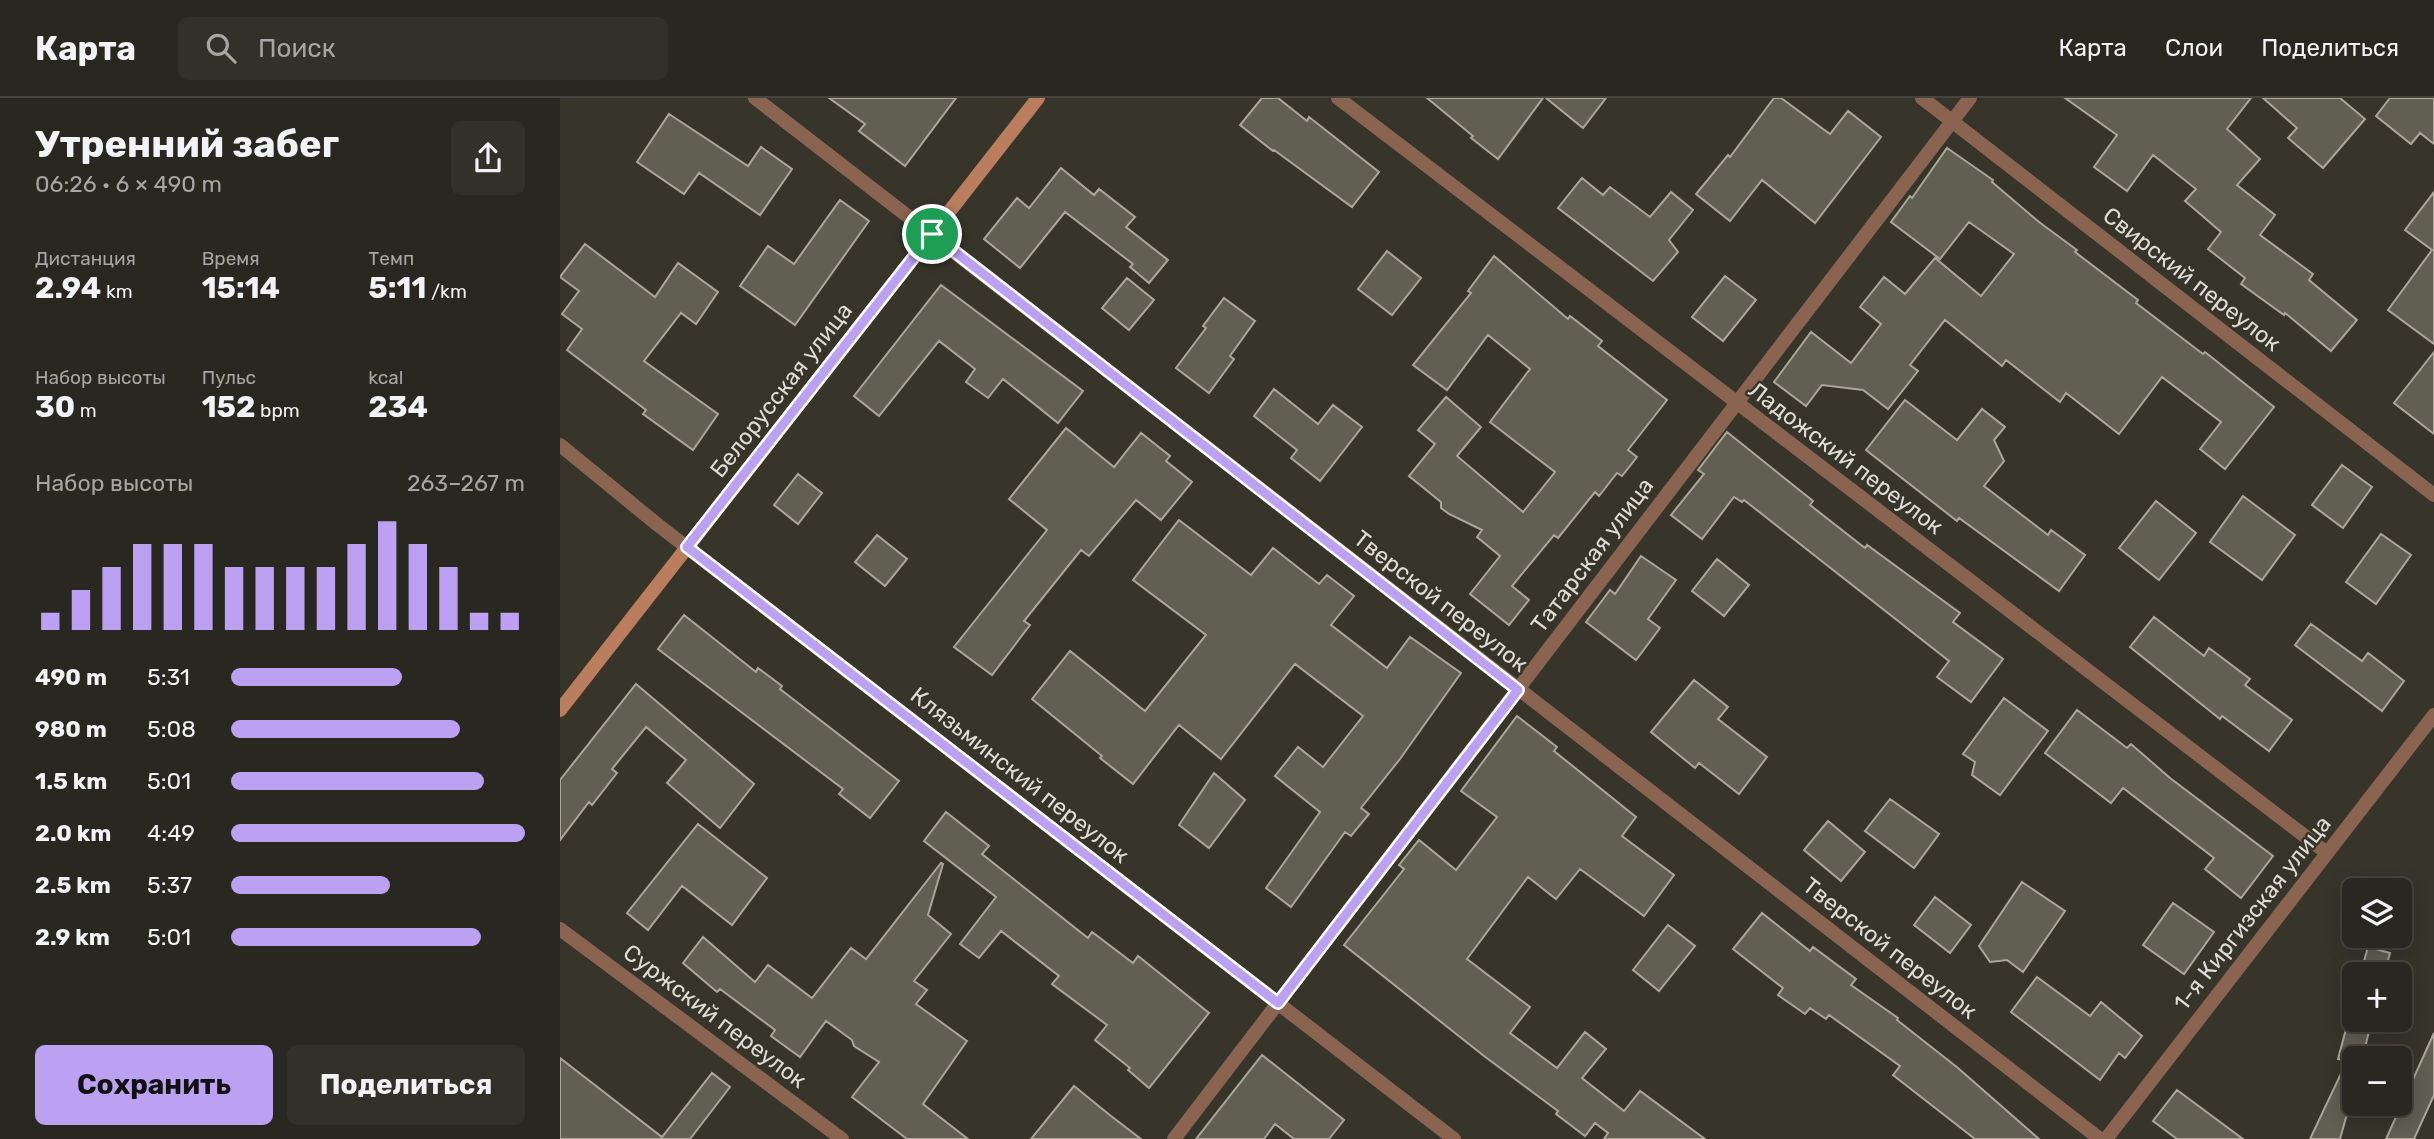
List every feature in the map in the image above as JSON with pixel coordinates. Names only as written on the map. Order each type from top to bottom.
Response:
[{"type":"main road","name":"Белорусская улица","points":[[560,710],[1038,98]]},
{"type":"street","name":"Тверской переулок","points":[[755,98],[2100,1139]]},
{"type":"street","name":"Ладожский переулок","points":[[1338,98],[2327,853]]},
{"type":"street","name":"Свирский переулок","points":[[1922,98],[2434,495]]},
{"type":"street","name":"Татарская улица","points":[[1174,1139],[1970,98]]},
{"type":"street","name":"Клязьминский переулок","points":[[560,445],[687,547],[1454,1139]]},
{"type":"street","name":"1-я Киргизская улица","points":[[2106,1139],[2434,715]]},
{"type":"street","name":"Суржский переулок","points":[[560,929],[842,1139]]},
{"type":"building","points":[[829,98],[956,98],[905,166],[859,131],[865,124]]},
{"type":"building","points":[[1262,98],[1278,98],[1307,121],[1309,117],[1379,172],[1352,207],[1240,125]]},
{"type":"building","points":[[1427,98],[1543,98],[1498,159]]},
{"type":"building","points":[[1546,98],[1606,98],[1583,128]]},
{"type":"building","points":[[1774,98],[1781,98],[1830,134],[1848,111],[1881,137],[1815,223],[1762,180],[1730,221],[1696,194],[1728,155],[1730,157]]},
{"type":"building","points":[[2065,98],[2251,98],[2227,129],[2260,159],[2237,185],[2275,215],[2260,235],[2313,274],[2309,280],[2357,320],[2331,351],[2285,313],[2284,315],[2241,284],[2245,278],[2208,249],[2221,232],[2185,201],[2196,189],[2153,155],[2127,191],[2094,167],[2117,135]]},
{"type":"building","points":[[2263,98],[2340,98],[2365,119],[2323,168],[2288,138],[2297,128]]},
{"type":"building","points":[[2390,98],[2434,98],[2434,144],[2420,133],[2411,144],[2376,116]]},
{"type":"building","points":[[669,114],[748,166],[761,147],[792,169],[760,215],[699,173],[684,194],[637,162]]},
{"type":"building","points":[[1947,148],[1993,180],[1992,182],[2039,222],[2077,250],[2075,252],[2138,300],[2136,303],[2203,354],[2205,352],[2274,407],[2225,469],[2200,449],[2221,422],[2162,377],[2119,434],[2066,393],[2060,402],[2006,360],[2002,366],[1945,320],[1910,365],[1918,371],[1888,409],[1863,390],[1822,385],[1806,406],[1774,382],[1811,332],[1851,363],[1881,324],[1860,307],[1884,277],[1905,294],[1935,258],[1981,296],[2014,254],[1969,222],[1940,259],[1891,222],[1910,196],[1912,198]]},
{"type":"building","points":[[1061,168],[1094,195],[1099,189],[1135,217],[1126,227],[1168,260],[1149,283],[1130,267],[1133,264],[1065,212],[1020,268],[984,239],[1017,198],[1029,208]]},
{"type":"building","points":[[1582,178],[1603,195],[1610,187],[1650,217],[1671,192],[1693,210],[1669,240],[1678,252],[1653,281],[1558,208]]},
{"type":"building","points":[[2434,192],[2434,344],[2388,310],[2432,250],[2405,230]]},
{"type":"building","points":[[840,200],[869,221],[795,325],[740,286],[768,246],[794,264]]},
{"type":"building","points":[[585,244],[655,297],[678,263],[718,292],[696,324],[681,313],[644,361],[718,414],[693,450],[643,414],[646,410],[567,350],[582,329],[562,314],[579,291],[560,277]]},
{"type":"building","points":[[1387,251],[1421,278],[1392,315],[1358,289]]},
{"type":"building","points":[[1494,256],[1568,319],[1570,316],[1602,341],[1598,346],[1667,400],[1628,450],[1637,457],[1622,476],[1617,473],[1599,496],[1595,492],[1558,538],[1554,535],[1512,586],[1529,600],[1509,625],[1470,594],[1500,556],[1477,537],[1482,530],[1449,514],[1441,508],[1441,502],[1409,476],[1435,444],[1418,430],[1446,397],[1481,427],[1457,456],[1523,512],[1555,472],[1490,422],[1530,369],[1488,335],[1447,390],[1413,365],[1471,293],[1468,291]]},
{"type":"building","points":[[1725,276],[1756,300],[1723,341],[1692,317]]},
{"type":"building","points":[[1127,278],[1154,300],[1129,330],[1102,308]]},
{"type":"building","points":[[941,285],[1083,391],[1058,423],[1003,379],[988,398],[966,382],[975,369],[939,341],[879,416],[854,396]]},
{"type":"building","points":[[1224,298],[1255,321],[1230,356],[1234,359],[1209,393],[1176,368],[1206,328],[1203,326]]},
{"type":"building","points":[[2434,352],[2434,434],[2394,403]]},
{"type":"building","points":[[1274,389],[1318,424],[1333,405],[1362,427],[1320,481],[1291,458],[1297,450],[1254,416]]},
{"type":"building","points":[[1905,400],[1957,440],[1982,409],[2005,427],[1994,440],[2004,461],[1984,486],[2048,535],[2051,530],[2085,555],[2059,591],[1959,518],[1957,521],[1866,450]]},
{"type":"building","points":[[1066,428],[1114,467],[1141,433],[1170,456],[1166,461],[1192,482],[1161,520],[1136,500],[1089,556],[1081,550],[1024,621],[1030,625],[992,675],[954,647],[1047,530],[1009,499]]},
{"type":"building","points":[[1727,432],[1813,501],[1810,505],[1865,548],[1867,545],[1960,613],[1953,622],[2003,659],[1971,702],[1937,677],[1949,661],[1744,500],[1742,502],[1734,497],[1702,539],[1671,515],[1704,474],[1698,470]]},
{"type":"building","points":[[2342,465],[2372,487],[2343,528],[2312,505]]},
{"type":"building","points":[[798,474],[822,493],[798,524],[774,505]]},
{"type":"building","points":[[2243,496],[2295,535],[2262,580],[2210,542]]},
{"type":"building","points":[[2156,501],[2196,533],[2159,580],[2119,548]]},
{"type":"building","points":[[1179,520],[1251,575],[1273,548],[1319,584],[1327,575],[1354,596],[1331,625],[1387,668],[1410,637],[1461,673],[1400,759],[1361,808],[1369,814],[1351,836],[1345,832],[1291,907],[1266,888],[1320,812],[1275,776],[1298,747],[1323,767],[1363,716],[1295,664],[1221,759],[1179,725],[1133,784],[1032,699],[1070,651],[1145,711],[1206,635],[1133,580]]},
{"type":"building","points":[[2381,534],[2411,555],[2376,604],[2346,582]]},
{"type":"building","points":[[877,535],[907,559],[885,586],[855,562]]},
{"type":"building","points":[[1641,556],[1676,580],[1648,619],[1660,628],[1636,660],[1586,622],[1610,590],[1615,594]]},
{"type":"building","points":[[1717,559],[1749,585],[1724,616],[1692,591]]},
{"type":"building","points":[[684,615],[756,672],[758,668],[782,686],[780,689],[899,781],[870,818],[839,794],[843,789],[658,649]]},
{"type":"building","points":[[2154,617],[2204,656],[2209,648],[2250,679],[2245,685],[2292,720],[2269,751],[2222,716],[2220,719],[2130,647]]},
{"type":"building","points":[[2311,624],[2362,661],[2368,653],[2404,681],[2382,711],[2295,645]]},
{"type":"building","points":[[1694,680],[1728,707],[1718,719],[1767,757],[1739,794],[1699,763],[1695,768],[1651,732]]},
{"type":"building","points":[[636,684],[754,784],[720,828],[667,783],[686,760],[646,727],[612,769],[617,773],[592,805],[589,802],[560,840],[560,780]]},
{"type":"building","points":[[2004,698],[2048,731],[2000,795],[1972,775],[1975,762],[1963,754]]},
{"type":"building","points":[[2077,710],[2127,748],[2131,744],[2170,778],[2273,856],[2241,898],[2205,869],[2214,858],[2123,788],[2111,803],[2045,753]]},
{"type":"building","points":[[1517,716],[1557,747],[1554,751],[1636,817],[1622,836],[1674,875],[1644,916],[1580,869],[1556,899],[1528,877],[1467,959],[1530,1007],[1510,1033],[1557,1068],[1585,1032],[1606,1049],[1582,1078],[1624,1111],[1640,1091],[1705,1139],[1604,1139],[1608,1133],[1595,1123],[1585,1136],[1556,1114],[1558,1111],[1344,945],[1404,869],[1399,865],[1419,840],[1456,870],[1497,817],[1461,791]]},
{"type":"building","points":[[1214,773],[1245,800],[1209,848],[1179,825]]},
{"type":"building","points":[[1890,799],[1939,834],[1914,868],[1865,831]]},
{"type":"building","points":[[946,812],[989,846],[982,854],[1088,938],[1092,932],[1133,963],[1138,956],[1209,1013],[1149,1088],[1128,1070],[1130,1068],[1095,1040],[1107,1025],[1052,984],[1059,976],[1001,931],[979,958],[960,944],[996,897],[924,841]]},
{"type":"building","points":[[1828,821],[1865,852],[1841,881],[1804,850]]},
{"type":"building","points":[[698,824],[767,878],[732,925],[682,886],[648,930],[627,913]]},
{"type":"building","points":[[941,863],[943,864],[928,915],[951,934],[914,981],[927,990],[916,1004],[967,1041],[923,1104],[968,1139],[907,1139],[852,1097],[879,1062],[854,1046],[852,1040],[826,1021],[800,1057],[771,1036],[775,1030],[720,989],[717,992],[683,963],[703,937],[755,982],[768,965],[812,998],[851,948],[866,959]]},
{"type":"building","points":[[2022,882],[2065,911],[2023,972],[2007,960],[1990,962],[1979,946]]},
{"type":"building","points":[[1935,897],[1971,925],[1950,953],[1914,925]]},
{"type":"building","points":[[2173,903],[2214,932],[2184,974],[2143,945]]},
{"type":"building","points":[[1762,913],[1810,951],[1813,947],[1856,979],[1851,985],[1898,1018],[1897,1020],[1958,1068],[2039,1139],[1975,1139],[1893,1075],[1900,1066],[1829,1015],[1826,1019],[1810,1008],[1805,1014],[1778,995],[1783,988],[1733,949]]},
{"type":"building","points":[[1668,925],[1695,946],[1659,991],[1633,970]]},
{"type":"building","points":[[2368,948],[2390,953],[2388,962],[2364,962]]},
{"type":"building","points":[[2037,977],[2090,1016],[2101,1002],[2142,1036],[2125,1058],[2119,1053],[2100,1080],[2011,1012]]},
{"type":"building","points":[[2345,1032],[2369,1032],[2365,1046],[2342,1046],[2342,1060],[2338,1059]]},
{"type":"building","points":[[2434,1033],[2434,1095],[2414,1139],[2386,1139],[2396,1116],[2412,1116],[2412,1082]]},
{"type":"building","points":[[1262,1055],[1344,1120],[1329,1139],[1294,1139],[1275,1124],[1264,1139],[1196,1139]]},
{"type":"building","points":[[560,1058],[662,1137],[712,1073],[730,1087],[690,1139],[560,1139]]},
{"type":"building","points":[[2342,1072],[2342,1116],[2346,1116],[2340,1139],[2310,1139]]},
{"type":"building","points":[[1074,1086],[1111,1116],[1141,1139],[1031,1139]]},
{"type":"building","points":[[2177,1090],[2243,1139],[2177,1139],[2153,1121]]},
{"type":"route","points":[[932,234],[1518,690],[1278,1003],[687,547],[932,234]]}]
